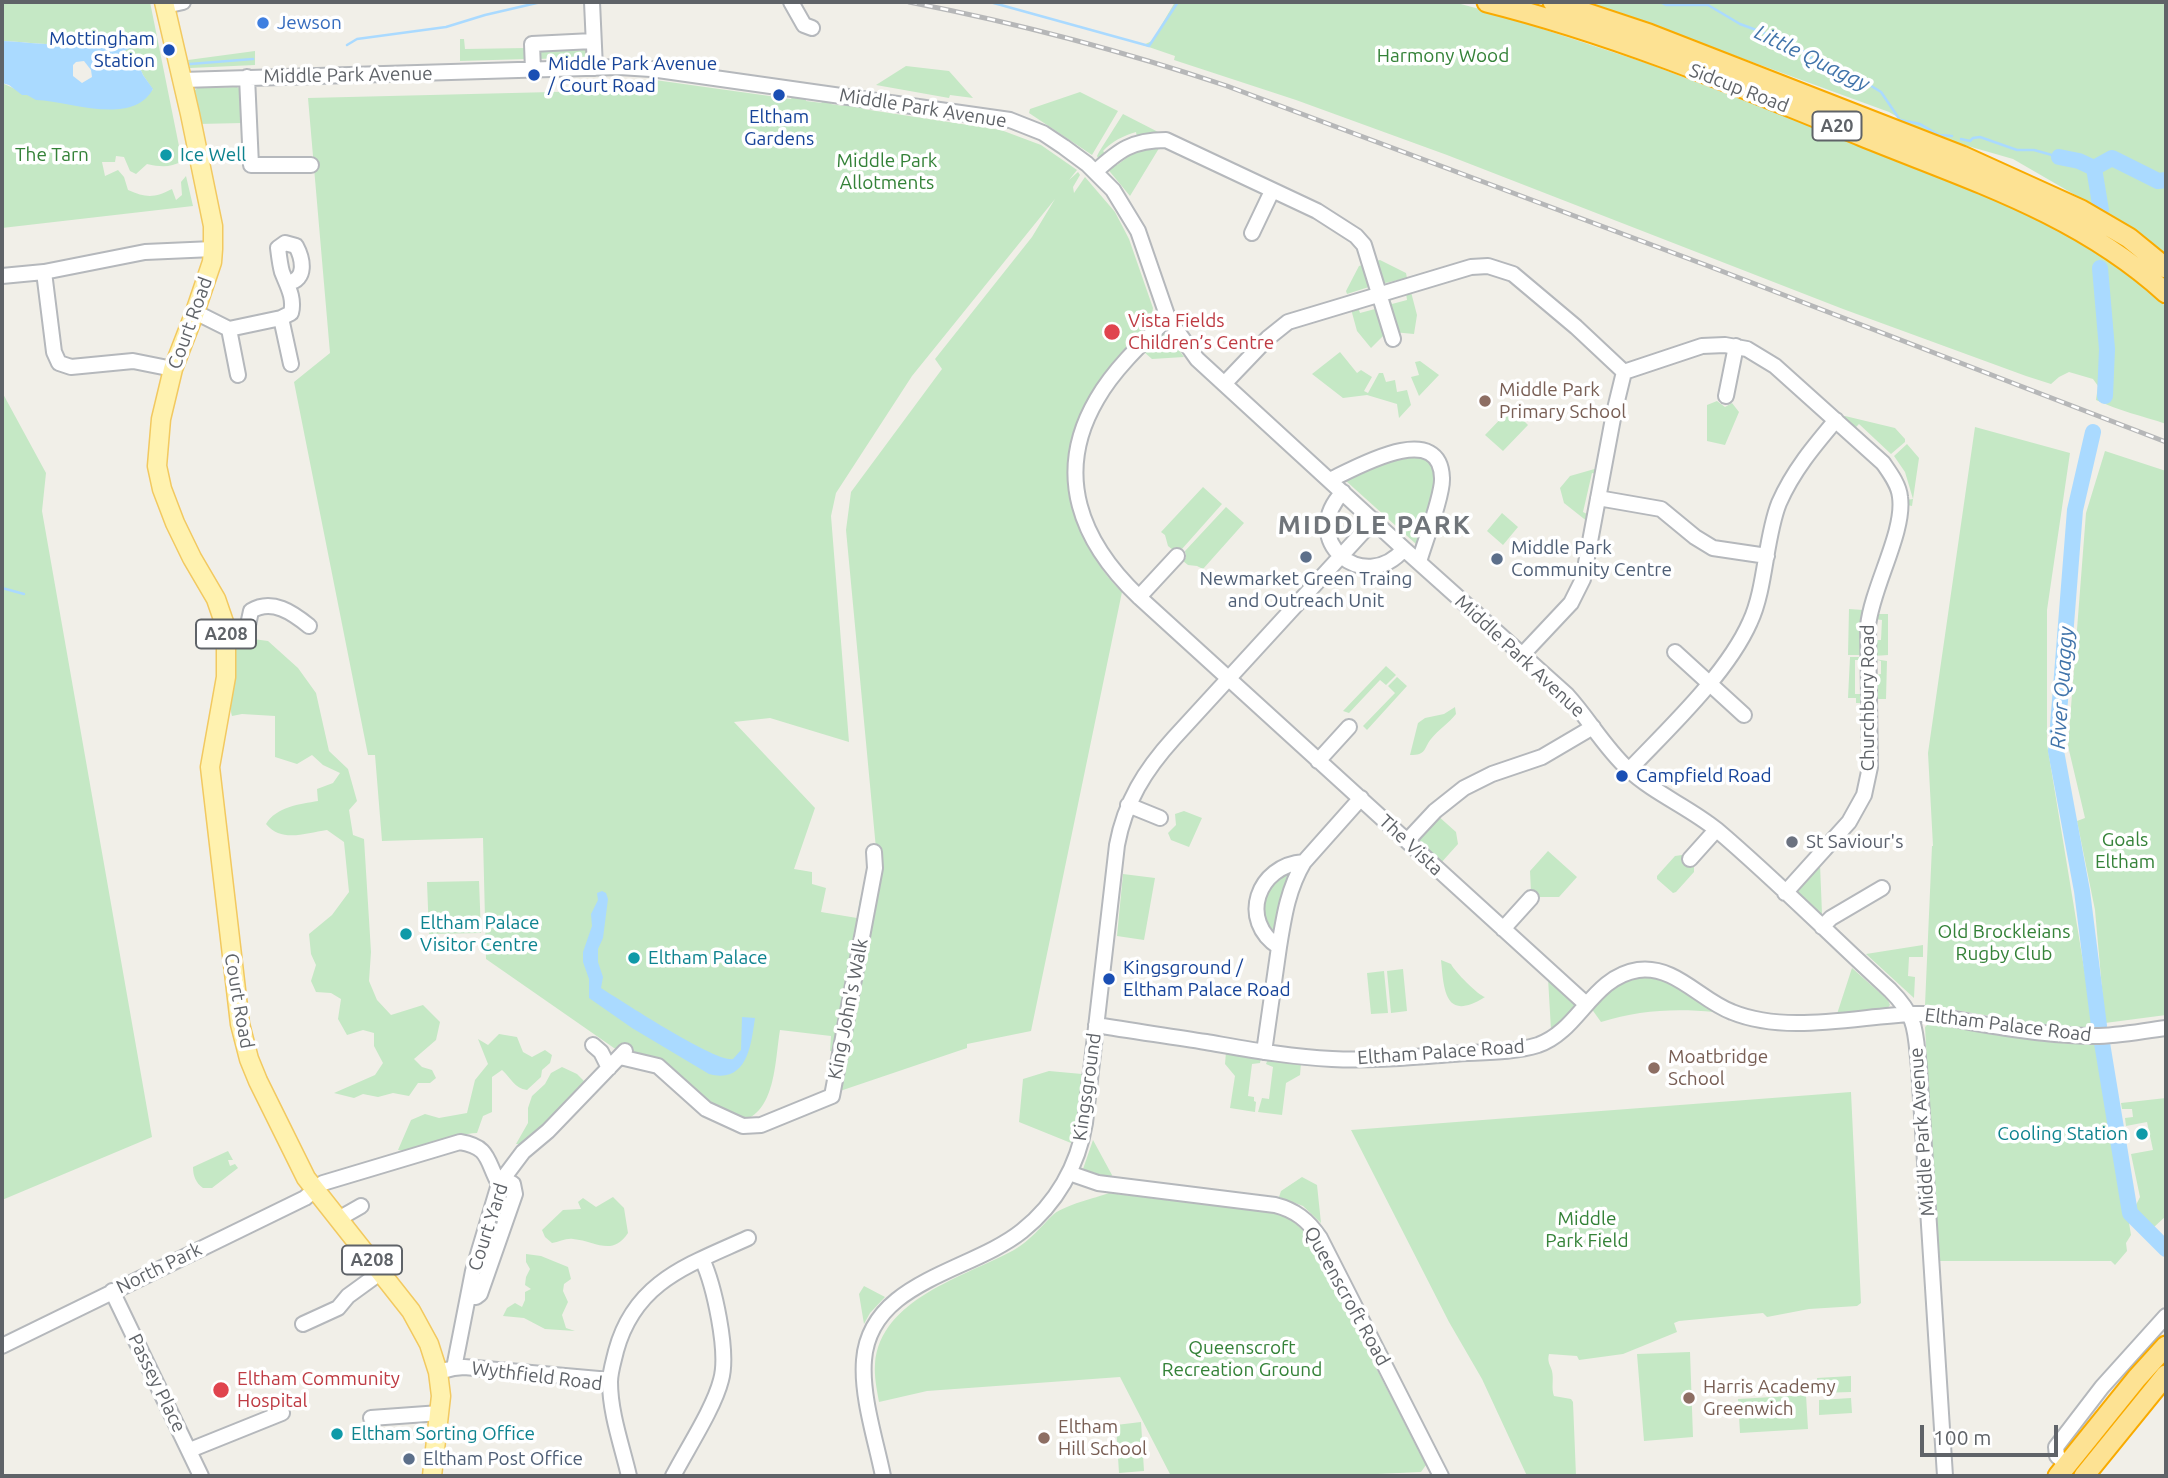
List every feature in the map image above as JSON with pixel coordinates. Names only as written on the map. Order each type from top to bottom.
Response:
[{"type":"highway","name":"Sidcup Road","points":[[1487,2],[1594,33],[1762,95],[2050,213],[2113,250],[2166,293]]},
{"type":"highway","name":"Sidcup Road","points":[[1553,2],[1649,34],[1962,156],[2081,210],[2129,238],[2166,268]]},
{"type":"highway","points":[[2062,1466],[2166,1346]]},
{"type":"highway","points":[[2084,1476],[2166,1375]]},
{"type":"main road","name":"Court Road","points":[[164,4],[213,226],[213,249],[212,262],[173,369],[159,436],[159,479],[185,544],[216,599],[226,628],[226,677],[210,767],[235,995],[243,1040],[288,1144],[314,1189],[340,1218],[411,1311],[443,1368]]},
{"type":"main road","name":"Court Yard","points":[[432,1476],[443,1368]]},
{"type":"street","name":"Court Road","points":[[164,4],[183,2]]},
{"type":"street","points":[[592,2],[595,68]]},
{"type":"street","points":[[791,2],[804,25],[812,28]]},
{"type":"street","points":[[533,69],[532,44],[593,41]]},
{"type":"street","name":"Middle Park Avenue","points":[[182,80],[533,69],[651,69],[1010,120],[1043,133],[1065,147],[1112,190],[1138,231],[1168,318],[1197,359],[1567,695],[1629,770],[1716,830],[1890,990],[1910,1014],[1919,1068],[1945,1476]]},
{"type":"street","name":"Middle Park Avenue","points":[[247,77],[250,165],[311,166]]},
{"type":"street","points":[[1095,172],[1125,146],[1148,140],[1166,141],[1317,211],[1356,236],[1364,245],[1393,339]]},
{"type":"street","points":[[1252,233],[1272,191]]},
{"type":"street","points":[[195,312],[229,328],[281,318],[291,313],[293,309],[288,283],[278,248],[281,244],[293,243],[300,255],[301,274],[295,282],[288,283]]},
{"type":"street","points":[[2,276],[44,272],[145,252],[213,249]]},
{"type":"street","points":[[1224,384],[1268,338],[1288,322],[1471,267],[1496,268],[1513,274],[1528,285],[1624,372],[1583,579],[1578,592],[1523,654]]},
{"type":"street","points":[[44,272],[54,352],[59,363],[71,367],[133,361],[173,369]]},
{"type":"street","points":[[281,318],[291,364]]},
{"type":"street","name":"The Vista","points":[[1168,318],[1127,360],[1097,398],[1083,431],[1076,466],[1080,505],[1093,541],[1105,561],[1139,597],[1586,1004]]},
{"type":"street","points":[[229,328],[238,374]]},
{"type":"street","name":"Churchbury Road","points":[[1624,372],[1702,346],[1736,346],[1747,349],[1765,358],[1836,420],[1888,471],[1900,496],[1899,522],[1868,618],[1870,767],[1864,795],[1849,822],[1785,893]]},
{"type":"street","points":[[1726,396],[1736,346]]},
{"type":"street","points":[[1629,770],[1709,684],[1751,621],[1779,505],[1800,463],[1836,420]]},
{"type":"street","points":[[1330,480],[1402,449],[1421,450],[1433,457],[1440,468],[1442,483],[1419,562]]},
{"type":"street","points":[[1343,492],[1333,506],[1327,525],[1331,542],[1341,556],[1352,563],[1371,567],[1386,563],[1404,549]]},
{"type":"street","points":[[1598,498],[1661,509],[1713,548],[1767,556]]},
{"type":"street","name":"Kingsground","points":[[883,1476],[864,1372],[866,1347],[876,1325],[884,1312],[900,1296],[991,1250],[1022,1231],[1046,1208],[1069,1173],[1079,1148],[1086,1123],[1117,845],[1128,805],[1141,780],[1160,754],[1374,520]]},
{"type":"street","points":[[1139,597],[1177,556]]},
{"type":"street","points":[[226,628],[251,625],[251,611],[265,606],[289,611],[309,626]]},
{"type":"street","points":[[1675,652],[1744,715]]},
{"type":"street","points":[[1318,761],[1349,727]]},
{"type":"street","points":[[1407,841],[1435,811],[1464,788],[1480,779],[1542,757],[1593,727]]},
{"type":"street","points":[[1264,1052],[1290,887],[1304,862],[1361,798]]},
{"type":"street","points":[[1128,805],[1160,818]]},
{"type":"street","points":[[1690,859],[1716,830]]},
{"type":"street","name":"King John's Walk","points":[[618,1059],[658,1066],[706,1108],[743,1126],[761,1125],[832,1096],[876,868],[874,852]]},
{"type":"street","points":[[1279,947],[1272,942],[1259,920],[1258,895],[1271,874],[1291,863],[1304,862]]},
{"type":"street","points":[[1822,927],[1831,918],[1882,888]]},
{"type":"street","points":[[1503,929],[1531,898]]},
{"type":"street","name":"Eltham Palace Road","points":[[1096,1025],[1304,1057],[1379,1060],[1527,1047],[1554,1037],[1614,979],[1639,970],[1653,970],[1678,979],[1727,1010],[1757,1020],[1799,1023],[1928,1014],[2038,1032],[2093,1036],[2166,1028]]},
{"type":"street","points":[[593,1045],[601,1052],[618,1059]]},
{"type":"street","name":"Court Yard","points":[[443,1368],[469,1296],[473,1271],[501,1181],[523,1152],[618,1059]]},
{"type":"street","name":"North Park","points":[[2,1346],[305,1198],[323,1183],[460,1142],[477,1145],[485,1153],[501,1181]]},
{"type":"street","name":"Queenscroft Road","points":[[1069,1173],[1098,1183],[1275,1205],[1295,1212],[1305,1219],[1320,1238],[1441,1476]]},
{"type":"street","points":[[340,1218],[361,1206]]},
{"type":"street","points":[[610,1380],[620,1338],[639,1303],[663,1279],[748,1238]]},
{"type":"street","points":[[673,1476],[716,1394],[723,1365],[710,1276],[702,1259]]},
{"type":"street","points":[[303,1324],[338,1308],[348,1296],[382,1272]]},
{"type":"street","name":"Passey Place","points":[[112,1291],[201,1476]]},
{"type":"street","points":[[2062,1466],[2055,1451],[2056,1447],[2102,1387],[2166,1316]]},
{"type":"street","name":"Wythfield Road","points":[[443,1368],[464,1367],[610,1380],[611,1397],[629,1476]]},
{"type":"street","points":[[190,1450],[282,1413]]},
{"type":"street","points":[[371,1418],[440,1413]]},
{"type":"green space","name":"The Tarn","points":[[2,2],[150,2],[182,161],[165,166],[147,164],[136,174],[130,171],[124,157],[116,156],[115,162],[102,162],[105,176],[118,170],[124,177],[128,190],[145,196],[172,189],[176,200],[182,195],[181,182],[186,176],[193,206],[2,228],[2,83],[40,100],[153,90],[138,63],[127,59],[123,52],[104,37],[67,44],[2,41]]},
{"type":"green space","name":"Harmony Wood","points":[[1175,2],[1453,2],[1649,64],[1977,190],[2051,225],[2109,260],[2142,284],[2166,307],[2166,424],[2096,400],[2098,386],[2093,379],[2069,372],[2051,384],[2026,376],[1843,309],[1447,155],[1296,100],[1174,60],[1175,56],[1143,45],[1152,41]]},
{"type":"green space","points":[[1588,2],[2166,2],[2166,254],[2134,229],[2013,159],[1947,140],[1913,126],[1889,112]]},
{"type":"green space","points":[[460,39],[464,39],[465,49],[526,48],[526,59],[460,61]]},
{"type":"green space","points":[[585,45],[589,49],[588,57],[538,59],[537,52],[542,46]]},
{"type":"green space","points":[[255,51],[255,65],[190,68],[188,60]]},
{"type":"green space","points":[[906,66],[949,71],[973,98],[950,95],[949,98],[876,85]]},
{"type":"green space","name":"Middle Park Allotments","points":[[655,80],[791,99],[794,93],[805,96],[806,101],[822,103],[818,98],[832,101],[831,104],[843,106],[847,103],[862,106],[863,109],[1001,130],[1041,145],[1077,170],[1069,180],[1078,172],[1080,175],[1073,187],[1074,193],[1085,177],[1115,212],[1129,239],[1153,308],[1150,329],[1091,396],[1072,499],[1090,550],[1104,572],[1122,592],[1031,1031],[967,1044],[967,1048],[840,1091],[878,870],[846,530],[851,492],[942,369],[935,359],[1032,237],[1055,199],[912,376],[836,493],[831,516],[849,742],[770,718],[734,722],[815,808],[794,869],[812,872],[812,884],[826,888],[821,912],[857,918],[860,899],[866,899],[838,1052],[830,1051],[831,1036],[780,1030],[775,1069],[768,1095],[755,1114],[744,1120],[614,1048],[486,959],[483,838],[382,841],[375,755],[368,755],[294,382],[330,353],[308,98],[634,90],[652,93]]},
{"type":"green space","points":[[237,87],[241,90],[243,123],[198,124],[192,93],[197,88]]},
{"type":"green space","points":[[1080,92],[1118,111],[1092,155],[1029,113],[1030,109]]},
{"type":"green space","points":[[1123,114],[1164,135],[1137,137],[1136,132],[1127,135],[1106,147],[1103,151],[1106,154],[1099,160],[1099,152]]},
{"type":"green space","points":[[1161,145],[1130,196],[1106,167],[1113,160],[1117,165],[1132,154],[1130,149]]},
{"type":"green space","points":[[1380,260],[1406,273],[1407,278],[1381,284],[1375,261]]},
{"type":"green space","points":[[1365,264],[1372,286],[1347,294],[1346,291],[1359,266]]},
{"type":"green space","points":[[1411,292],[1417,315],[1414,334],[1393,332],[1383,299],[1389,297],[1392,304],[1407,300],[1406,293]]},
{"type":"green space","points":[[1374,303],[1385,334],[1371,348],[1357,331],[1351,309],[1358,307],[1360,313],[1375,309]]},
{"type":"green space","points":[[1166,332],[1184,357],[1152,359],[1144,352]]},
{"type":"green space","points":[[1340,352],[1357,373],[1361,370],[1372,377],[1364,391],[1368,393],[1379,373],[1383,373],[1386,382],[1395,380],[1397,392],[1407,390],[1411,405],[1399,418],[1397,404],[1367,395],[1343,398],[1312,374]]},
{"type":"green space","points":[[1420,361],[1439,375],[1419,396],[1411,377],[1419,375],[1415,362]]},
{"type":"green space","points":[[2,392],[46,473],[42,511],[152,1137],[2,1200]]},
{"type":"green space","points":[[1717,401],[1725,407],[1732,403],[1739,412],[1725,445],[1707,441],[1707,405]]},
{"type":"green space","points":[[1511,408],[1528,425],[1503,451],[1485,435]]},
{"type":"green space","points":[[1845,416],[1895,428],[1905,442],[1891,454],[1859,424],[1854,429],[1842,419]]},
{"type":"green space","name":"Old Brockleians Rugby Club","points":[[1975,427],[2070,453],[2047,610],[2047,744],[2094,1028],[2050,1026],[1925,1005],[1933,846],[1928,753]]},
{"type":"green space","points":[[1907,444],[1919,458],[1912,506],[1907,505],[1906,500],[1913,499],[1905,472],[1894,456]]},
{"type":"green space","name":"Goals Eltham","points":[[2105,451],[2166,471],[2166,1015],[2105,1023],[2095,910],[2077,821],[2085,818],[2068,746],[2086,513]]},
{"type":"green space","points":[[1407,453],[1430,460],[1438,481],[1419,543],[1416,544],[1345,480]]},
{"type":"green space","points":[[1598,468],[1596,474],[1592,473],[1583,512],[1589,515],[1588,522],[1564,503],[1560,488],[1570,476]]},
{"type":"green space","points":[[1203,487],[1222,504],[1182,549],[1173,550],[1161,532]]},
{"type":"green space","points":[[1226,507],[1244,523],[1203,569],[1188,565],[1183,561],[1186,557],[1185,551]]},
{"type":"green space","points":[[1502,513],[1518,527],[1503,545],[1487,531]]},
{"type":"green space","points":[[1849,609],[1863,610],[1862,655],[1848,655]]},
{"type":"green space","points":[[1876,614],[1888,614],[1888,655],[1874,656],[1874,640],[1881,640],[1882,620],[1875,619]]},
{"type":"green space","points":[[246,638],[268,641],[298,668],[316,693],[329,751],[348,769],[357,801],[349,810],[353,835],[364,839],[371,952],[369,981],[377,1000],[391,1015],[423,1005],[440,1022],[436,1040],[414,1059],[422,1067],[432,1070],[436,1078],[430,1083],[418,1083],[409,1096],[393,1093],[378,1097],[363,1094],[354,1098],[334,1093],[375,1075],[383,1063],[374,1046],[374,1033],[363,1030],[347,1035],[338,1019],[341,999],[331,993],[316,992],[311,981],[316,965],[311,954],[309,934],[332,915],[349,892],[344,842],[327,830],[287,835],[272,830],[266,824],[282,810],[318,801],[317,789],[333,783],[340,773],[323,765],[312,755],[297,764],[275,757],[275,716],[232,716],[231,691],[236,645]]},
{"type":"green space","points":[[1850,657],[1861,657],[1862,660],[1855,660],[1855,694],[1863,694],[1862,703],[1856,703],[1856,698],[1848,698]]},
{"type":"green space","points":[[1874,659],[1887,661],[1886,699],[1875,699],[1874,675],[1881,674],[1881,661]]},
{"type":"green space","points":[[1386,666],[1396,675],[1386,685],[1380,680],[1349,713],[1343,711]]},
{"type":"green space","points":[[1397,677],[1407,686],[1367,730],[1363,726],[1395,693],[1388,686]]},
{"type":"green space","points":[[1455,707],[1456,714],[1434,736],[1424,751],[1410,755],[1418,723]]},
{"type":"green space","points":[[1184,811],[1202,818],[1189,847],[1171,840],[1168,833],[1176,825],[1175,814]]},
{"type":"green space","points":[[1437,815],[1456,832],[1458,844],[1440,864],[1415,841]]},
{"type":"green space","points":[[1548,851],[1577,877],[1559,897],[1537,897],[1531,892],[1530,871]]},
{"type":"green space","points":[[1682,855],[1684,862],[1694,865],[1694,872],[1673,893],[1657,876],[1675,856]]},
{"type":"green space","points":[[1820,864],[1822,914],[1822,915],[1795,891]]},
{"type":"green space","points":[[1296,866],[1276,939],[1265,919],[1263,896],[1273,880]]},
{"type":"green space","points":[[1123,874],[1155,878],[1144,940],[1117,936]]},
{"type":"green space","points":[[479,881],[481,933],[429,934],[427,882]]},
{"type":"green space","points":[[1923,945],[1923,957],[1909,957],[1908,976],[1915,977],[1914,998],[1866,954]]},
{"type":"green space","points":[[1441,960],[1451,964],[1467,983],[1485,997],[1462,1006],[1449,1000]]},
{"type":"green space","points":[[1852,968],[1888,1000],[1890,1005],[1887,1009],[1837,1014]]},
{"type":"green space","points":[[1403,969],[1407,1011],[1391,1013],[1387,971]]},
{"type":"green space","points":[[1384,971],[1388,1013],[1371,1014],[1367,973]]},
{"type":"green space","points":[[1642,975],[1672,981],[1715,1010],[1657,1011],[1601,1022],[1591,1008],[1616,984]]},
{"type":"green space","points":[[1548,978],[1576,1003],[1576,1008],[1551,1030]]},
{"type":"green space","points":[[1930,1022],[2036,1041],[2100,1044],[2131,1235],[2126,1243],[2127,1251],[2115,1265],[2111,1261],[1938,1261],[1925,1027]]},
{"type":"green space","points":[[499,1034],[517,1037],[523,1052],[532,1057],[545,1050],[552,1055],[550,1063],[542,1070],[541,1077],[527,1090],[516,1085],[502,1070],[492,1077],[492,1112],[483,1116],[477,1133],[428,1147],[398,1150],[411,1120],[425,1114],[439,1118],[467,1113],[475,1080],[488,1064],[478,1039],[488,1045]]},
{"type":"green space","points":[[1226,1052],[1261,1058],[1260,1063],[1252,1064],[1248,1096],[1254,1097],[1255,1112],[1230,1108],[1235,1076],[1225,1064]]},
{"type":"green space","points":[[1268,1059],[1301,1063],[1300,1075],[1286,1083],[1282,1115],[1258,1112],[1262,1098],[1269,1099],[1273,1067],[1266,1064]]},
{"type":"green space","points":[[562,1067],[577,1074],[586,1083],[525,1144],[516,1144],[528,1123],[528,1108],[532,1096],[545,1084],[551,1073]]},
{"type":"green space","points":[[1049,1071],[1082,1074],[1077,1120],[1071,1143],[1019,1122],[1023,1079]]},
{"type":"green space","name":"Middle Park Field","points":[[1851,1092],[1861,1303],[1857,1306],[1809,1309],[1767,1317],[1763,1313],[1679,1321],[1674,1323],[1677,1332],[1623,1354],[1579,1360],[1577,1356],[1549,1354],[1554,1396],[1571,1399],[1573,1402],[1576,1476],[1527,1476],[1482,1379],[1449,1322],[1351,1130]]},
{"type":"green space","points":[[2166,1098],[2166,1216],[2153,1228],[2133,1211],[2140,1197],[2131,1154],[2153,1150],[2147,1122],[2126,1126],[2125,1118],[2133,1117],[2132,1109],[2122,1109],[2121,1103]]},
{"type":"green space","points":[[1093,1140],[1112,1175],[1111,1177],[1083,1169]]},
{"type":"green space","points":[[228,1151],[233,1160],[228,1160],[230,1166],[235,1164],[238,1168],[212,1188],[203,1188],[195,1179],[193,1167]]},
{"type":"green space","points":[[1302,1177],[1317,1185],[1321,1223],[1303,1206],[1279,1197],[1281,1191]]},
{"type":"green space","name":"Queenscroft Recreation Ground","points":[[1109,1193],[1274,1213],[1299,1226],[1315,1249],[1426,1465],[1421,1472],[1333,1476],[1171,1476],[1120,1377],[927,1391],[879,1402],[875,1364],[880,1342],[892,1323],[908,1306],[949,1281],[1014,1250],[1059,1211]]},
{"type":"green space","points":[[613,1197],[624,1208],[628,1233],[616,1244],[603,1246],[570,1239],[552,1243],[545,1237],[542,1230],[563,1210],[581,1209],[578,1202],[583,1198],[596,1207]]},
{"type":"green space","points":[[526,1254],[541,1256],[568,1267],[571,1279],[564,1284],[563,1291],[568,1302],[562,1315],[566,1328],[575,1331],[545,1329],[524,1318],[503,1316],[507,1308],[515,1303],[522,1307],[525,1292],[531,1289],[525,1285],[530,1269]]},
{"type":"green space","points":[[864,1286],[885,1297],[864,1324],[859,1294]]},
{"type":"green space","points":[[1690,1352],[1693,1437],[1644,1441],[1637,1354]]},
{"type":"green space","points":[[1851,1376],[1851,1392],[1818,1393],[1817,1378]]},
{"type":"green space","points":[[1806,1395],[1808,1429],[1740,1433],[1738,1399]]},
{"type":"green space","points":[[1851,1398],[1852,1413],[1819,1415],[1819,1400]]},
{"type":"green space","points":[[1141,1422],[1144,1471],[1119,1473],[1116,1425]]},
{"type":"water","name":"The Tarn","points":[[103,37],[130,40],[133,46],[123,52],[127,59],[138,63],[153,89],[143,100],[131,107],[99,109],[36,100],[2,83],[2,41],[67,44]],"holes":[[[84,61],[91,70],[92,77],[82,83],[73,76],[73,65],[76,62]]]},
{"type":"water","points":[[602,891],[608,899],[603,938],[598,949],[598,962],[603,977],[601,988],[668,1030],[724,1058],[733,1059],[741,1050],[742,1017],[755,1018],[749,1051],[739,1068],[722,1076],[709,1074],[632,1028],[589,998],[589,979],[583,962],[583,952],[592,926],[591,914],[598,900],[597,893]]},
{"type":"waterway","name":"Little Quaggy","points":[[347,45],[357,39],[446,27],[541,2]]},
{"type":"waterway","name":"Little Quaggy","points":[[990,2],[1149,46],[1178,2]]},
{"type":"waterway","name":"Little Quaggy","points":[[1660,2],[1666,5],[1708,5],[1740,24],[1786,41],[1808,54],[1816,63],[1863,81],[1881,92],[1900,120],[1920,124],[1939,135],[1952,136]]},
{"type":"waterway","name":"Little Quaggy","points":[[190,64],[253,59]]},
{"type":"waterway","points":[[1961,139],[1970,141],[1980,137],[2017,150],[2034,150],[2059,157]]},
{"type":"waterway","points":[[2059,157],[2079,161],[2094,168]]},
{"type":"waterway","name":"River Quaggy","points":[[2094,168],[2112,158],[2158,181],[2166,180]]},
{"type":"waterway","name":"River Quaggy","points":[[2094,168],[2101,210]]},
{"type":"waterway","name":"River Quaggy","points":[[2100,268],[2107,349],[2105,396]]},
{"type":"waterway","name":"River Quaggy","points":[[2093,432],[2075,510],[2056,751],[2082,891],[2099,1026]]},
{"type":"waterway","points":[[2,588],[24,594]]},
{"type":"waterway","name":"River Quaggy","points":[[2102,1043],[2130,1213],[2166,1249]]},
{"type":"railway","points":[[909,2],[1070,39],[1227,86],[1711,267],[2166,442]]},
{"type":"place","name":"Jewson","points":[[263,23]]},
{"type":"place","name":"Mottingham Station","points":[[169,50]]},
{"type":"place","name":"Middle Park Avenue / Court Road","points":[[534,75]]},
{"type":"place","name":"Eltham Gardens","points":[[779,95]]},
{"type":"place","name":"Ice Well","points":[[166,155]]},
{"type":"place","name":"Vista Fields Children’s Centre","points":[[1112,332]]},
{"type":"place","name":"Middle Park Primary School","points":[[1485,401]]},
{"type":"place","name":"Newmarket Green Traing and Outreach Unit","points":[[1306,557]]},
{"type":"place","name":"Middle Park Community Centre","points":[[1497,559]]},
{"type":"place","name":"Campfield Road","points":[[1622,776]]},
{"type":"place","name":"St Saviour's","points":[[1792,842]]},
{"type":"place","name":"Eltham Palace Visitor Centre","points":[[406,934]]},
{"type":"place","name":"Eltham Palace","points":[[634,958]]},
{"type":"place","name":"Kingsground / Eltham Palace Road","points":[[1109,979]]},
{"type":"place","name":"Moatbridge School","points":[[1654,1068]]},
{"type":"place","name":"Cooling Station","points":[[2142,1134]]},
{"type":"place","name":"Eltham Community Hospital","points":[[221,1390]]},
{"type":"place","name":"Harris Academy Greenwich","points":[[1689,1398]]},
{"type":"place","name":"Eltham Sorting Office","points":[[337,1434]]},
{"type":"place","name":"Eltham Hill School","points":[[1044,1438]]},
{"type":"place","name":"Eltham Post Office","points":[[409,1459]]},
{"type":"district","name":"MIDDLE PARK","points":[[1375,525]]}]
